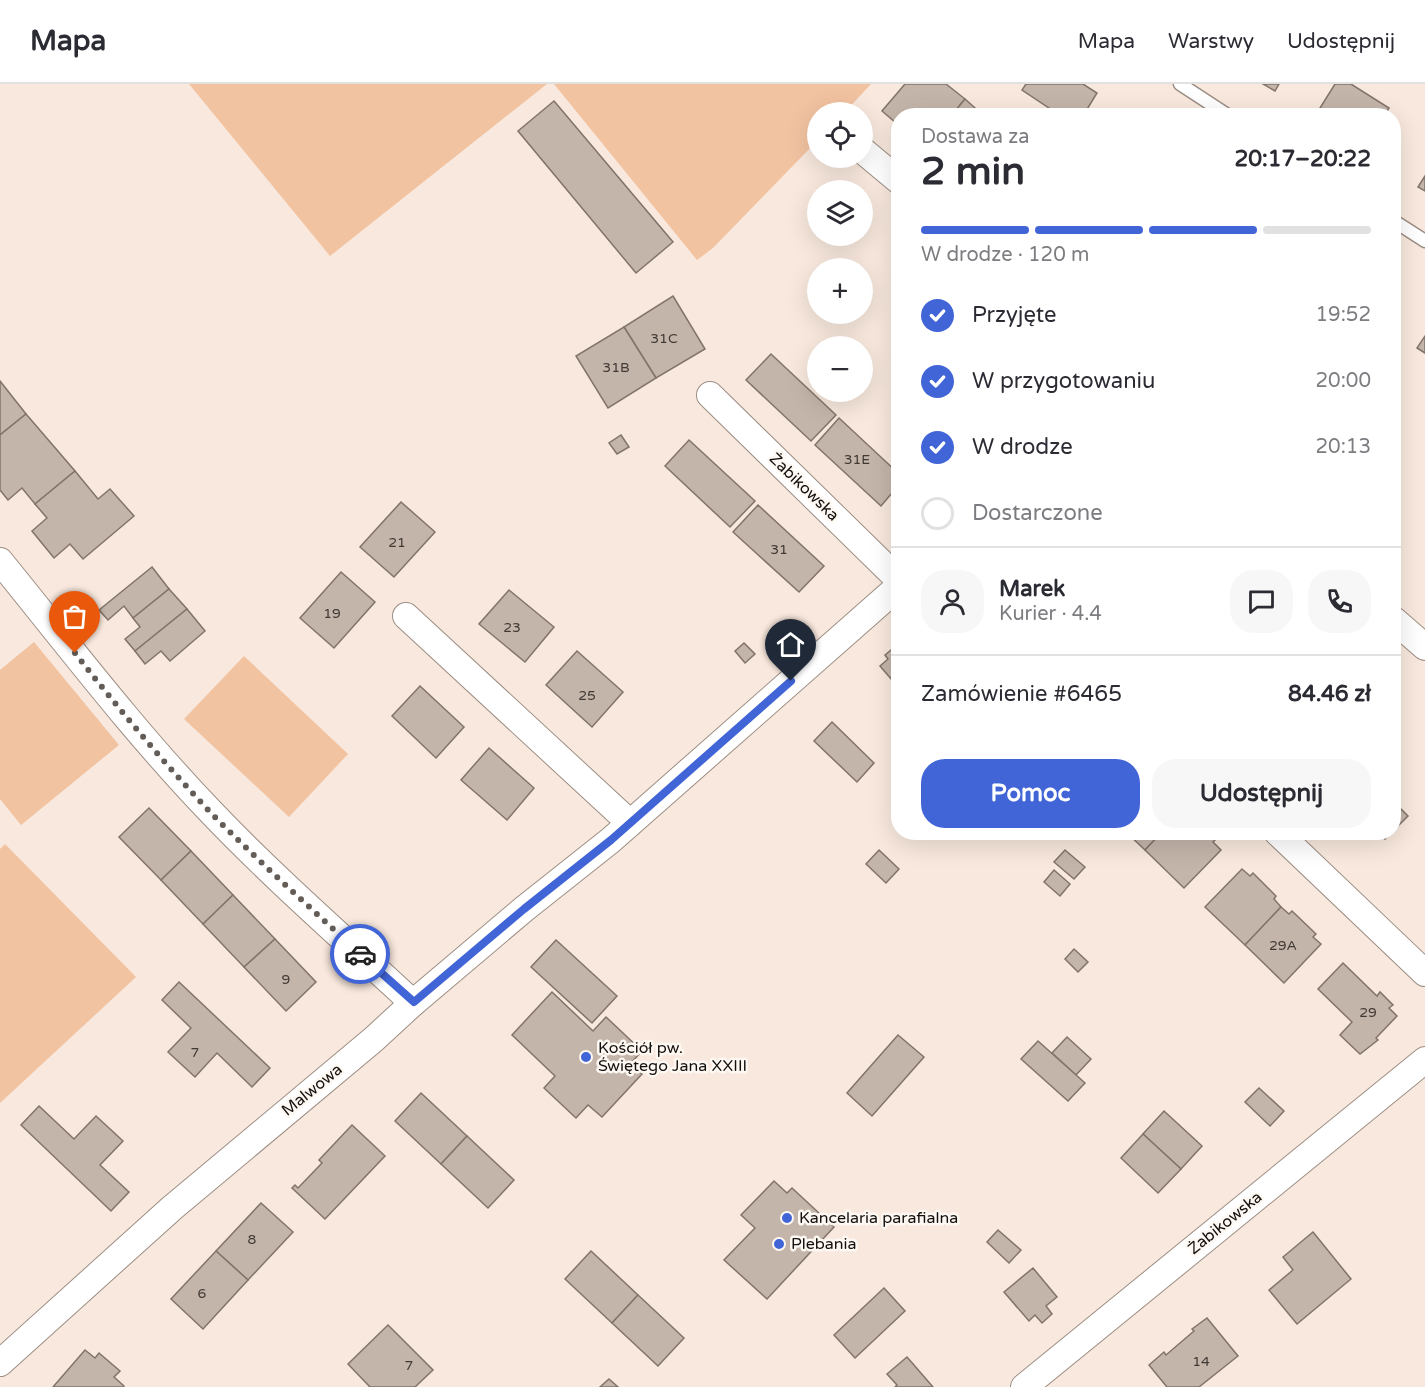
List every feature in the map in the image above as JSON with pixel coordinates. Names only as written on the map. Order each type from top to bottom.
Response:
[{"type":"street","points":[[873,159],[891,174]]},
{"type":"street","name":"Żabikowska","points":[[710,395],[891,572]]},
{"type":"street","points":[[0,561],[140,733],[210,812],[258,860],[414,1002]]},
{"type":"street","name":"Malwowa","points":[[0,1363],[172,1208],[374,1039],[414,1002],[630,823],[891,592]]},
{"type":"street","points":[[406,616],[630,823]]},
{"type":"street","points":[[1401,626],[1425,647]]},
{"type":"street","points":[[1286,840],[1425,973]]},
{"type":"street","name":"Żabikowska","points":[[1024,1387],[1425,1060]]},
{"type":"lane","points":[[1180,84],[1217,108]]},
{"type":"lane","points":[[1401,226],[1425,241]]},
{"type":"shaded area","points":[[189,84],[547,84],[330,256]]},
{"type":"shaded area","points":[[554,84],[871,84],[854,102],[807,102],[807,151],[713,248],[697,260]]},
{"type":"shaded area","points":[[34,642],[119,745],[21,825],[0,799],[0,670]]},
{"type":"shaded area","points":[[244,656],[348,754],[289,817],[184,719]]},
{"type":"shaded area","points":[[5,844],[136,977],[0,1103],[0,849]]},
{"type":"building","points":[[905,84],[946,84],[965,99],[958,108],[891,108],[891,119],[882,111]]},
{"type":"building","points":[[1026,84],[1083,84],[1097,93],[1088,108],[1049,108],[1022,90]]},
{"type":"building","points":[[1263,84],[1279,84],[1275,91]]},
{"type":"building","points":[[1335,84],[1351,84],[1389,108],[1320,108]]},
{"type":"building","points":[[965,99],[975,108],[958,108]]},
{"type":"building","points":[[554,101],[673,242],[636,273],[518,131]]},
{"type":"building","points":[[1425,176],[1425,191],[1418,187]]},
{"type":"building","points":[[673,296],[705,349],[656,378],[624,327]]},
{"type":"building","points":[[624,327],[656,378],[608,408],[576,356]]},
{"type":"building","points":[[1425,336],[1425,353],[1417,348]]},
{"type":"building","points":[[771,354],[807,388],[807,402],[822,402],[836,415],[811,441],[746,380]]},
{"type":"building","points":[[0,381],[26,414],[0,435]]},
{"type":"building","points":[[26,414],[75,471],[35,504],[22,488],[8,500],[0,490],[0,435]]},
{"type":"building","points":[[839,418],[891,466],[891,494],[881,506],[815,445]]},
{"type":"building","points":[[621,435],[629,447],[617,454],[609,443]]},
{"type":"building","points":[[689,440],[755,501],[730,527],[665,466]]},
{"type":"building","points":[[75,471],[98,499],[110,489],[134,516],[83,559],[70,544],[54,558],[32,531],[47,518],[35,504]]},
{"type":"building","points":[[401,502],[435,532],[394,577],[360,547]]},
{"type":"building","points":[[758,505],[824,566],[799,592],[733,532]]},
{"type":"building","points":[[152,567],[169,589],[133,618],[124,606],[108,620],[99,610]]},
{"type":"building","points":[[341,572],[375,602],[334,648],[300,618]]},
{"type":"building","points":[[169,589],[187,609],[135,651],[125,639],[140,627],[133,618]]},
{"type":"building","points":[[509,590],[554,627],[525,662],[479,624]]},
{"type":"building","points":[[187,609],[205,631],[170,661],[161,651],[145,664],[135,651]]},
{"type":"building","points":[[744,643],[755,654],[745,663],[735,651]]},
{"type":"building","points":[[891,650],[891,679],[880,666],[888,659],[885,655]]},
{"type":"building","points":[[577,651],[623,692],[592,727],[546,685]]},
{"type":"building","points":[[420,686],[464,727],[436,758],[392,716]]},
{"type":"building","points":[[832,722],[874,763],[857,782],[814,741]]},
{"type":"building","points":[[489,748],[534,788],[507,820],[461,780]]},
{"type":"building","points":[[149,808],[191,851],[161,880],[119,837]]},
{"type":"building","points":[[1401,809],[1408,816],[1401,823]]},
{"type":"building","points":[[1134,840],[1154,840],[1145,850]]},
{"type":"building","points":[[1154,840],[1215,840],[1213,842],[1221,850],[1184,888],[1145,850]]},
{"type":"building","points":[[879,850],[899,869],[886,883],[866,864]]},
{"type":"building","points":[[1065,850],[1085,867],[1074,879],[1054,862]]},
{"type":"building","points":[[191,851],[233,895],[203,924],[161,880]]},
{"type":"building","points":[[1242,869],[1250,876],[1253,873],[1276,896],[1274,899],[1281,907],[1245,945],[1205,907]]},
{"type":"building","points":[[1054,870],[1070,884],[1060,896],[1044,882]]},
{"type":"building","points":[[233,895],[275,939],[244,967],[203,924]]},
{"type":"building","points":[[1281,907],[1289,914],[1292,911],[1316,934],[1313,937],[1321,944],[1284,983],[1245,945]]},
{"type":"building","points":[[275,939],[316,982],[286,1011],[244,967]]},
{"type":"building","points":[[556,940],[617,996],[592,1023],[531,967]]},
{"type":"building","points":[[1074,949],[1088,962],[1078,972],[1065,959]]},
{"type":"building","points":[[1343,963],[1377,996],[1380,992],[1393,1005],[1389,1008],[1397,1016],[1376,1038],[1378,1040],[1360,1054],[1340,1035],[1352,1022],[1318,989]]},
{"type":"building","points":[[179,982],[270,1068],[252,1087],[217,1053],[195,1077],[168,1052],[191,1028],[162,1000]]},
{"type":"building","name":"Kościół pw. Świętego Jana XXIII","points":[[552,992],[593,1031],[606,1017],[642,1051],[630,1064],[642,1074],[602,1117],[588,1105],[576,1118],[544,1088],[555,1076],[512,1035]]},
{"type":"building","points":[[898,1035],[924,1057],[872,1116],[847,1093]]},
{"type":"building","points":[[1067,1037],[1091,1059],[1076,1075],[1052,1053]]},
{"type":"building","points":[[1038,1041],[1085,1083],[1068,1101],[1021,1059]]},
{"type":"building","points":[[1259,1088],[1284,1111],[1270,1126],[1245,1102]]},
{"type":"building","points":[[421,1093],[467,1136],[441,1164],[395,1121]]},
{"type":"building","points":[[39,1106],[74,1139],[96,1116],[123,1141],[100,1165],[129,1192],[111,1211],[21,1125]]},
{"type":"building","points":[[1164,1111],[1202,1146],[1181,1169],[1143,1134]]},
{"type":"building","points":[[352,1125],[385,1156],[325,1219],[292,1188],[295,1185],[298,1188],[322,1163],[319,1160]]},
{"type":"building","points":[[1143,1134],[1181,1169],[1158,1193],[1121,1158]]},
{"type":"building","points":[[467,1136],[514,1180],[488,1208],[441,1164]]},
{"type":"building","name":"Plebania","points":[[774,1181],[787,1193],[792,1188],[834,1227],[767,1299],[724,1260],[755,1228],[741,1215]]},
{"type":"building","points":[[261,1203],[293,1232],[248,1280],[216,1251]]},
{"type":"building","points":[[998,1230],[1021,1250],[1009,1263],[987,1242]]},
{"type":"building","points":[[1313,1232],[1351,1279],[1297,1324],[1269,1290],[1293,1270],[1283,1257]]},
{"type":"building","points":[[216,1251],[248,1280],[203,1329],[171,1299]]},
{"type":"building","points":[[591,1251],[638,1295],[612,1323],[565,1279]]},
{"type":"building","points":[[1033,1268],[1057,1297],[1046,1306],[1052,1314],[1042,1323],[1035,1315],[1029,1321],[1004,1292]]},
{"type":"building","points":[[884,1288],[905,1311],[855,1358],[834,1335]]},
{"type":"building","points":[[638,1295],[684,1338],[658,1366],[612,1323]]},
{"type":"building","points":[[1207,1318],[1238,1356],[1199,1387],[1167,1387],[1149,1365],[1164,1352],[1166,1355],[1194,1331],[1192,1329]]},
{"type":"building","points":[[388,1325],[433,1370],[415,1387],[370,1387],[348,1364]]},
{"type":"building","points":[[85,1350],[95,1358],[99,1353],[120,1371],[114,1377],[124,1386],[53,1387]]},
{"type":"building","points":[[907,1357],[933,1387],[895,1387],[897,1385],[887,1374]]},
{"type":"building","points":[[609,1379],[618,1387],[600,1387]]},
{"type":"way so far","points":[[75,653],[146,741],[210,812],[258,860],[360,954]]},
{"type":"place","name":"Kościół pw. Świętego Jana XXIII","points":[[586,1057]]},
{"type":"place","name":"Kancelaria parafialna","points":[[787,1218]]},
{"type":"place","name":"Plebania","points":[[779,1244]]},
{"type":"route","points":[[360,954],[414,1002],[524,909],[611,840],[791,681]]}]
